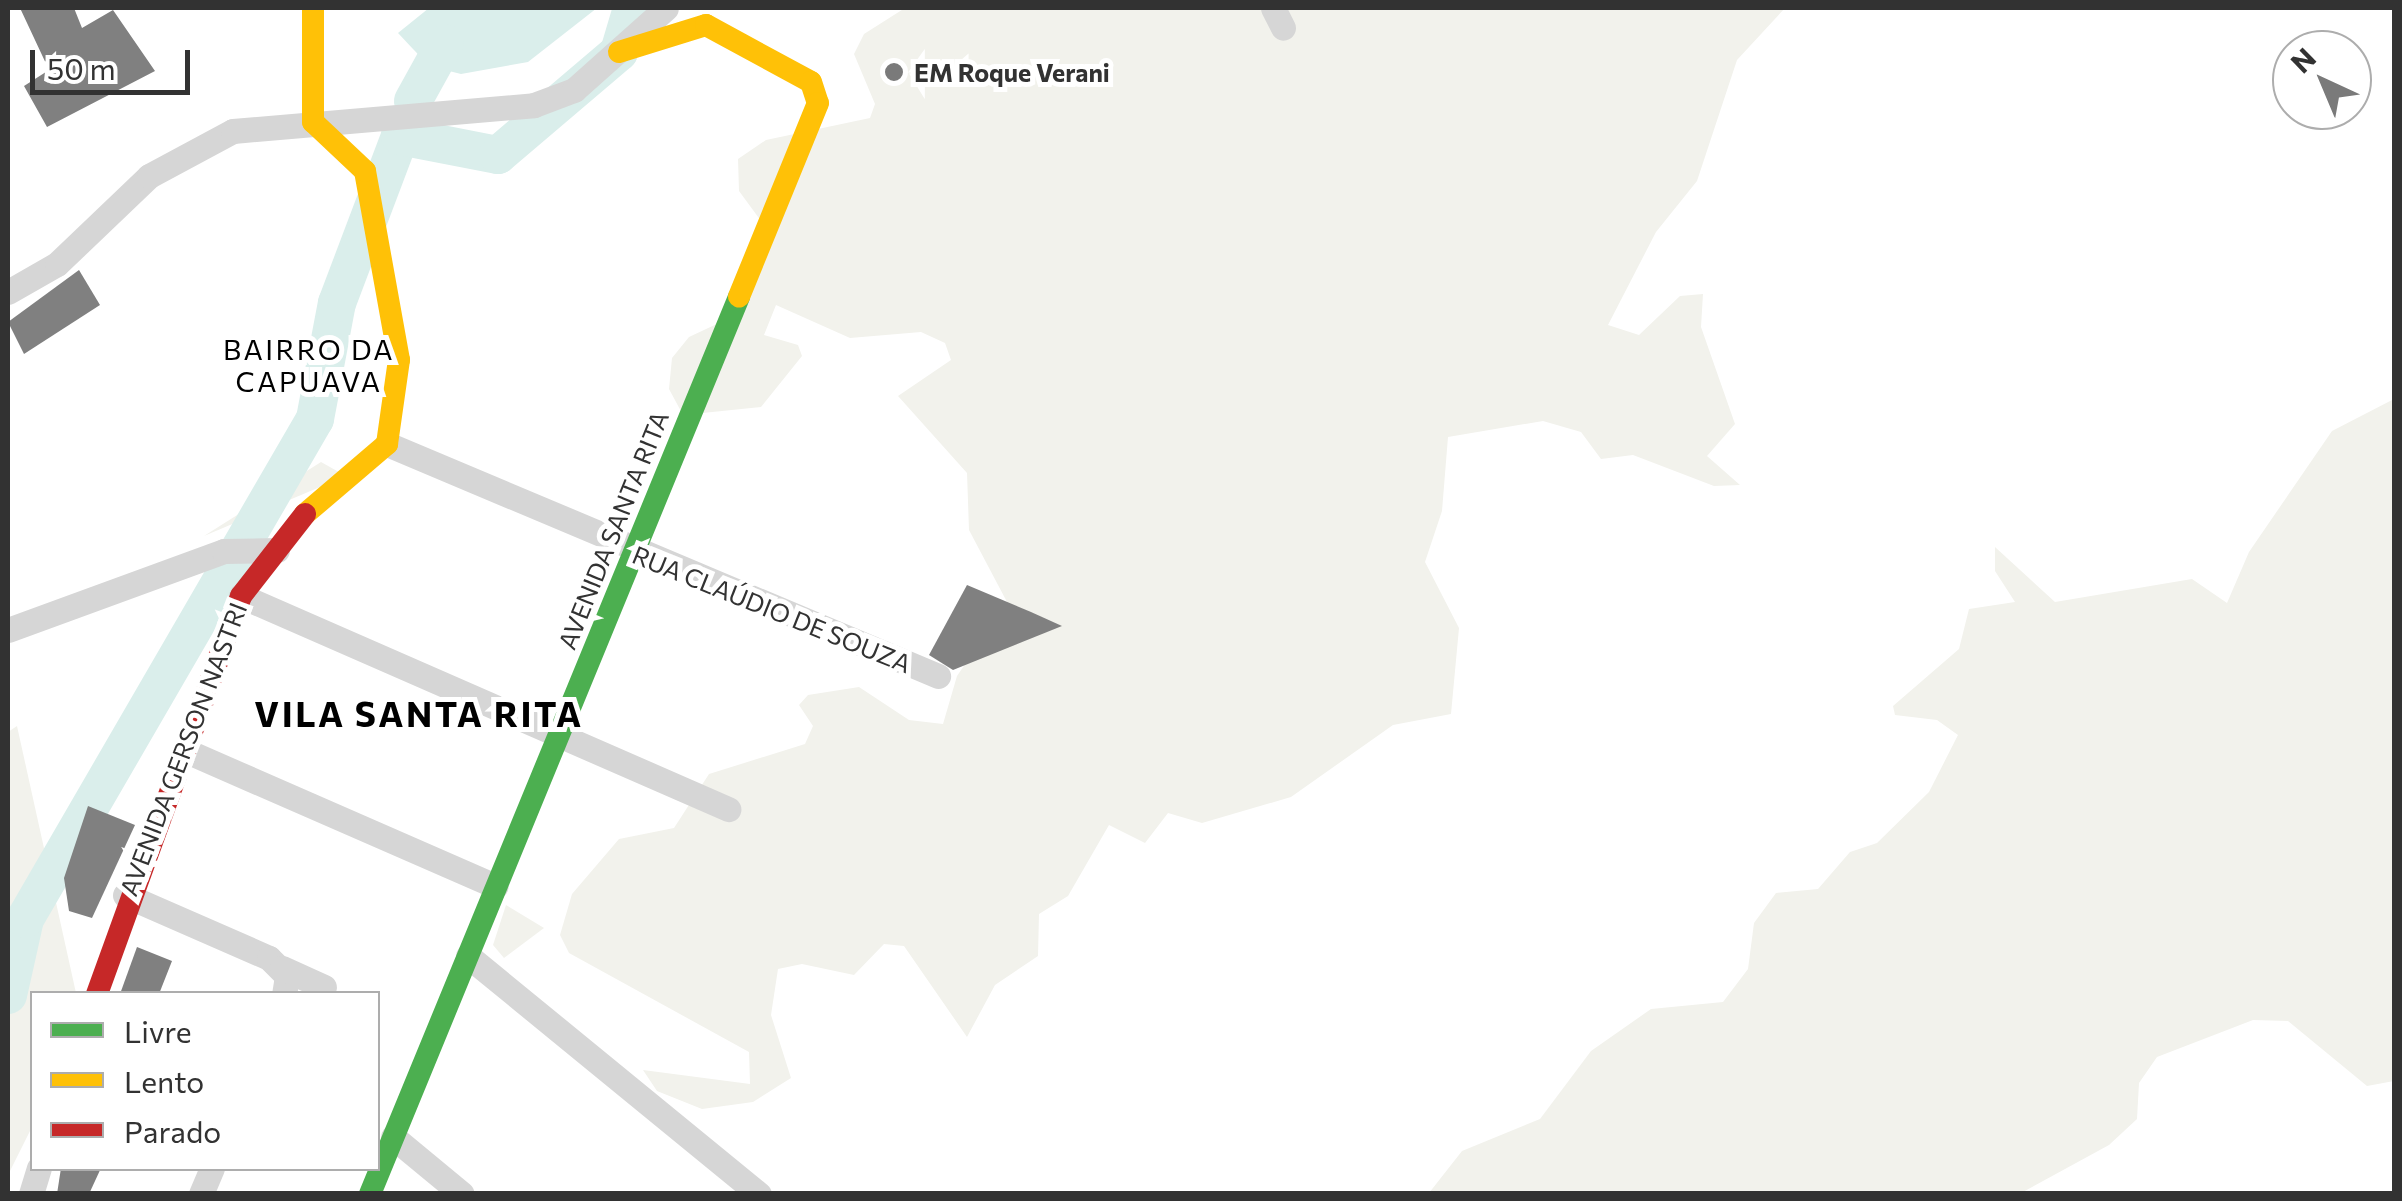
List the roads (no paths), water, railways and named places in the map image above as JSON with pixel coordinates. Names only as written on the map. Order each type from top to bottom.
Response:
[{"type":"street","points":[[312,8],[313,122],[365,172],[400,360],[387,444]]},
{"type":"street","points":[[8,292],[57,264],[149,176],[232,130],[534,105],[574,90],[619,52],[657,12]]},
{"type":"street","name":"AVENIDA SANTA RITA","points":[[380,1170],[818,103],[811,82],[706,25],[619,52]]},
{"type":"street","name":"RUA CLAÚDIO DE SOUZA","points":[[387,444],[633,553],[938,676]]},
{"type":"street","name":"AVENIDA GERSON NASTRI","points":[[97,991],[125,895],[241,596],[300,519],[387,444]]},
{"type":"street","points":[[8,630],[224,552],[277,550]]},
{"type":"street","points":[[241,596],[728,808]]},
{"type":"street","points":[[184,750],[496,886]]},
{"type":"street","points":[[125,895],[283,981],[324,987]]},
{"type":"street","points":[[468,956],[755,1192]]},
{"type":"street","points":[[394,1137],[462,1194]]},
{"type":"waterway","points":[[8,995],[25,919],[315,419],[337,303],[400,136],[498,155],[619,52],[632,8]]},
{"type":"waterway","points":[[413,101],[445,43]]},
{"type":"place","name":"EM Roque Verani","points":[[894,72]]},
{"type":"district","name":"BAIRRO DA CAPUAVA","points":[[309,365]]},
{"type":"district","name":"VILA SANTA RITA","points":[[419,713]]}]
